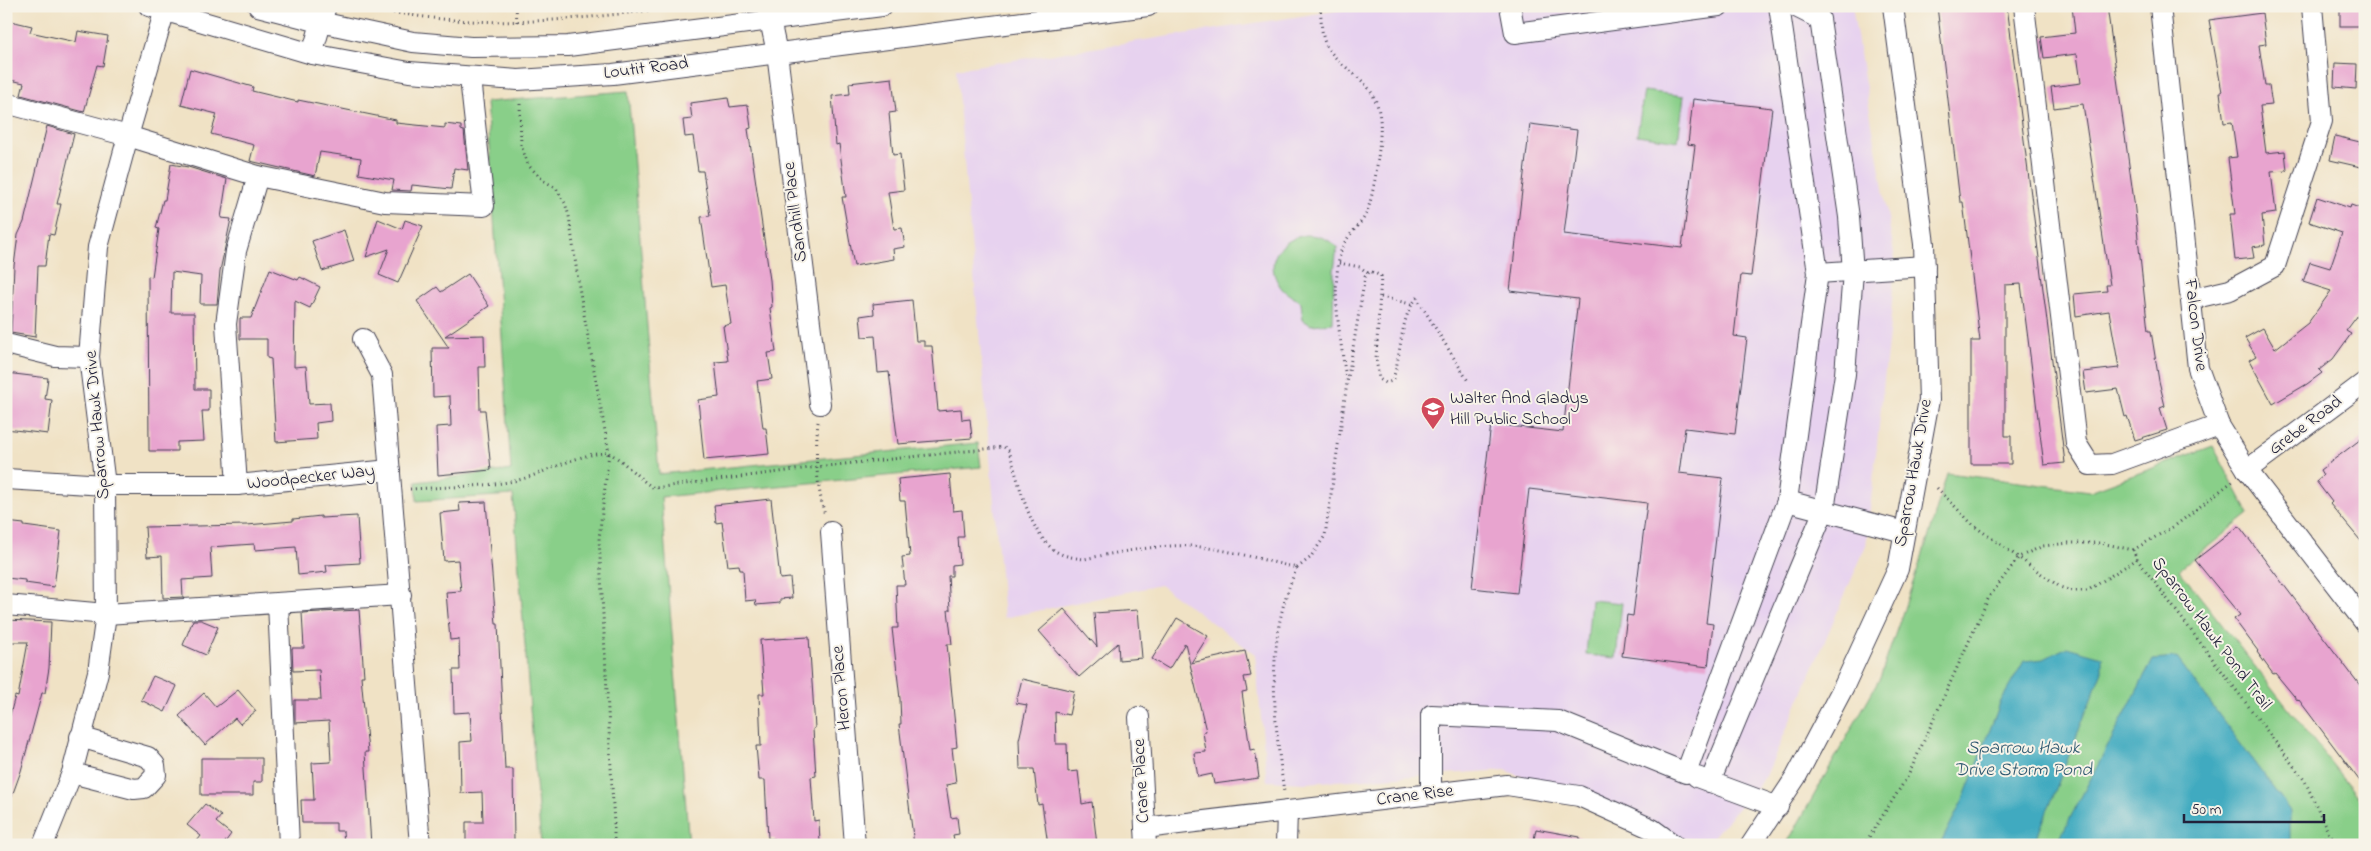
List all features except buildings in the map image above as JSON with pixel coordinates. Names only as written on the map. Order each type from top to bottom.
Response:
[{"type":"street","name":"Loutit Road","points":[[258,6],[323,14],[413,42],[471,47],[568,46],[882,6]]},
{"type":"street","name":"Loutit Road","points":[[160,8],[312,54],[410,72],[470,78],[518,80],[604,74],[1148,6]]},
{"type":"street","points":[[1510,6],[1515,33],[1719,6]]},
{"type":"street","points":[[1686,773],[1788,501],[1818,273],[1778,6]]},
{"type":"street","points":[[1710,782],[1824,510],[1845,374],[1852,272],[1849,217],[1820,19],[1794,6]]},
{"type":"street","name":"Sparrow Hawk Drive","points":[[1751,845],[1778,807],[1796,777],[1844,686],[1898,569],[1929,400],[1924,244],[1893,6]]},
{"type":"street","points":[[2024,6],[2076,443],[2090,465],[2112,464],[2218,425]]},
{"type":"street","name":"Falcon Drive","points":[[2160,6],[2198,368],[2218,425],[2247,470],[2365,623]]},
{"type":"street","points":[[2191,299],[2230,290],[2275,266],[2322,121],[2312,6]]},
{"type":"street","name":"Sparrow Hawk Drive","points":[[44,845],[72,774],[98,672],[106,614],[105,485],[89,357],[98,247],[160,8]]},
{"type":"street","points":[[312,54],[323,14]]},
{"type":"street","name":"Sandhill Place","points":[[770,20],[777,53],[820,404]]},
{"type":"street","points":[[6,104],[128,136],[258,176],[385,202],[484,206],[470,78]]},
{"type":"street","points":[[237,485],[226,324],[236,251],[258,176]]},
{"type":"street","points":[[1818,273],[1925,266]]},
{"type":"street","points":[[362,339],[382,375],[390,470]]},
{"type":"street","points":[[6,344],[55,356],[89,357]]},
{"type":"street","name":"Grebe Road","points":[[2247,470],[2365,382]]},
{"type":"street","name":"Woodpecker Way","points":[[6,479],[105,485],[237,485],[390,470],[420,845]]},
{"type":"street","points":[[1788,501],[1904,532]]},
{"type":"street","name":"Heron Place","points":[[831,532],[856,845]]},
{"type":"street","points":[[6,605],[106,614],[401,595]]},
{"type":"street","points":[[278,603],[289,845]]},
{"type":"street","points":[[1430,794],[1431,715],[1558,721],[1686,773],[1778,807]]},
{"type":"street","name":"Crane Place","points":[[1138,717],[1145,836]]},
{"type":"street","points":[[72,774],[134,789],[144,788],[156,775],[155,765],[148,757],[80,737]]},
{"type":"street","name":"Crane Rise","points":[[1145,836],[1287,811],[1507,785],[1579,796],[1652,829],[1674,845]]},
{"type":"street","points":[[1286,845],[1287,811]]},
{"type":"path","points":[[359,6],[451,21],[517,23],[570,21],[684,6]]},
{"type":"path","points":[[516,6],[517,23]]},
{"type":"path","points":[[1320,6],[1323,38],[1329,50],[1361,78],[1371,90],[1380,118],[1369,206],[1365,216],[1342,249],[1339,263],[1337,305],[1346,383]]},
{"type":"path","points":[[520,104],[521,145],[528,164],[544,181],[556,188],[565,203],[569,216],[579,287],[609,453],[599,538],[614,805],[614,845]]},
{"type":"path","points":[[1339,263],[1360,267],[1368,273]]},
{"type":"path","points":[[1287,811],[1274,669],[1282,610],[1297,568],[1310,558],[1325,536],[1346,383],[1365,277],[1370,270],[1381,276],[1376,368],[1380,379],[1386,383],[1392,381],[1408,310],[1417,298],[1468,381]]},
{"type":"path","points":[[1380,297],[1411,304]]},
{"type":"path","points":[[820,404],[816,468],[820,496],[831,532]]},
{"type":"path","points":[[392,490],[512,481],[530,477],[579,456],[591,453],[609,453],[619,458],[644,482],[654,488],[1004,447],[1009,452],[1032,522],[1042,538],[1055,551],[1070,557],[1084,559],[1169,547],[1191,546],[1297,568]]},
{"type":"path","points":[[2133,550],[2176,525],[2247,470]]},
{"type":"path","points":[[1937,488],[1973,525],[2060,587],[2072,591],[2087,591],[2137,559]]},
{"type":"path","name":"Sparrow Hawk Pond Trail","points":[[2019,556],[2043,546],[2069,543],[2101,543],[2133,550],[2137,559],[2305,781],[2329,834],[2343,845]]},
{"type":"path","points":[[1864,845],[1908,776],[1989,597],[2019,556]]},
{"type":"path","points":[[2319,845],[2329,834]]},
{"type":"shaded area","name":"Walter And Gladys Hill Public School","points":[[1366,6],[1852,6],[1895,259],[1891,315],[1866,546],[1766,776],[1706,845],[1697,845],[1505,770],[1305,783],[1267,781],[1255,654],[1160,585],[1004,618],[956,69]]},
{"type":"green space","points":[[628,91],[659,474],[978,443],[981,467],[661,497],[689,845],[541,845],[513,495],[417,501],[416,482],[511,470],[486,102]]},
{"type":"green space","points":[[1644,91],[1684,96],[1678,141],[1637,135]]},
{"type":"green space","points":[[1305,235],[1330,241],[1337,247],[1334,271],[1333,323],[1311,325],[1303,320],[1301,303],[1282,289],[1275,277],[1273,268],[1277,253],[1288,242]]},
{"type":"green space","points":[[2213,446],[2249,514],[2179,570],[2365,806],[2365,845],[1786,845],[1880,678],[1928,539],[1947,473],[2090,491]]},
{"type":"green space","points":[[1591,600],[1622,603],[1616,658],[1586,655]]},
{"type":"water","name":"Sparrow Hawk Drive Storm Pond","points":[[2067,647],[2102,657],[2102,671],[2034,845],[1940,845],[1964,797],[2001,701],[2024,661],[2044,659]]},
{"type":"water","name":"Sparrow Hawk Drive Storm Pond","points":[[2177,658],[2290,811],[2290,840],[2287,845],[2056,845],[2153,660]]},
{"type":"place","name":"Walter And Gladys Hill Public School","points":[[1433,430]]}]
